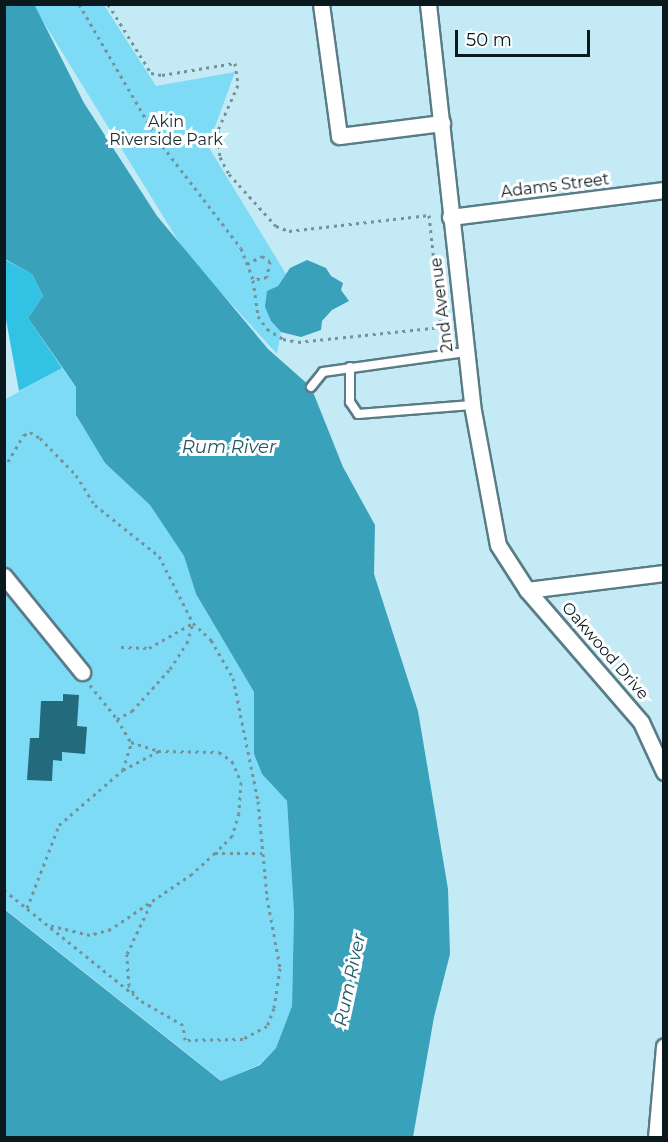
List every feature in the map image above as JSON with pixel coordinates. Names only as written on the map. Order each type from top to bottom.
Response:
[{"type":"street","points":[[321,4],[339,136],[442,123]]},
{"type":"street","name":"2nd Avenue","points":[[428,4],[472,405],[498,545],[527,590]]},
{"type":"street","name":"Adams Street","points":[[450,217],[663,190]]},
{"type":"street","points":[[527,590],[663,573]]},
{"type":"street","points":[[4,576],[82,672]]},
{"type":"street","name":"Oakwood Drive","points":[[527,590],[572,638],[641,722],[663,772]]},
{"type":"street","points":[[656,1137],[663,1046]]},
{"type":"lane","points":[[311,387],[323,372],[465,347]]},
{"type":"lane","points":[[350,367],[350,402],[358,414],[472,405]]},
{"type":"path","points":[[79,4],[158,140],[241,248],[253,280],[258,316],[267,329],[283,339],[298,342],[441,327]]},
{"type":"path","points":[[108,4],[151,73],[162,75],[236,63],[238,85],[218,130],[220,157],[229,174],[276,226],[289,231],[429,215],[441,327],[445,341],[465,347]]},
{"type":"path","points":[[247,264],[262,256],[270,261],[267,277],[253,280]]},
{"type":"path","points":[[4,468],[24,435],[35,434],[76,475],[94,505],[159,556],[193,623],[211,640],[233,678],[258,801],[273,945],[280,968],[274,1008],[267,1026],[243,1039],[185,1040],[183,1025],[138,999],[4,890]]},
{"type":"path","points":[[121,647],[149,648],[193,623]]},
{"type":"path","points":[[117,719],[132,711],[170,669],[187,643],[193,623]]},
{"type":"path","points":[[48,925],[90,935],[111,929],[151,903],[215,853],[232,836],[239,813],[241,782],[232,761],[219,752],[158,751],[131,742],[82,672]]},
{"type":"path","points":[[123,770],[131,742]]},
{"type":"path","points":[[27,908],[59,825],[123,770],[158,751]]},
{"type":"path","points":[[215,853],[262,853]]},
{"type":"path","points":[[138,999],[129,986],[127,954],[151,903]]},
{"type":"green space","name":"Akin Riverside Park","points":[[33,5],[104,5],[156,86],[235,72],[208,146],[286,274],[278,286],[271,321],[281,332],[277,354],[187,255]]},
{"type":"green space","points":[[62,368],[76,387],[76,415],[105,463],[150,505],[184,556],[196,594],[254,692],[254,754],[262,774],[287,801],[294,913],[292,1006],[276,1048],[260,1064],[222,1081],[5,909],[4,400]]},
{"type":"shaded area","points":[[4,259],[32,274],[43,296],[28,318],[62,368],[19,391],[5,314]]},
{"type":"water","name":"Rum River","points":[[34,4],[84,103],[157,216],[268,349],[311,387],[343,467],[375,525],[374,574],[418,711],[448,889],[450,954],[434,1017],[413,1137],[5,1137],[4,909],[221,1081],[260,1065],[276,1048],[292,1006],[294,913],[287,801],[262,774],[254,754],[254,692],[196,594],[184,556],[150,505],[105,463],[76,415],[76,387],[28,318],[43,296],[32,274],[5,259],[5,5]]},
{"type":"water","points":[[307,260],[326,268],[331,276],[343,283],[341,290],[349,301],[332,310],[322,321],[321,330],[301,337],[281,332],[271,321],[265,307],[267,291],[278,286],[290,268]]},
{"type":"building","points":[[63,694],[79,695],[77,726],[87,727],[85,754],[62,752],[62,761],[53,760],[52,781],[27,780],[30,738],[39,738],[41,701],[63,701]]}]
